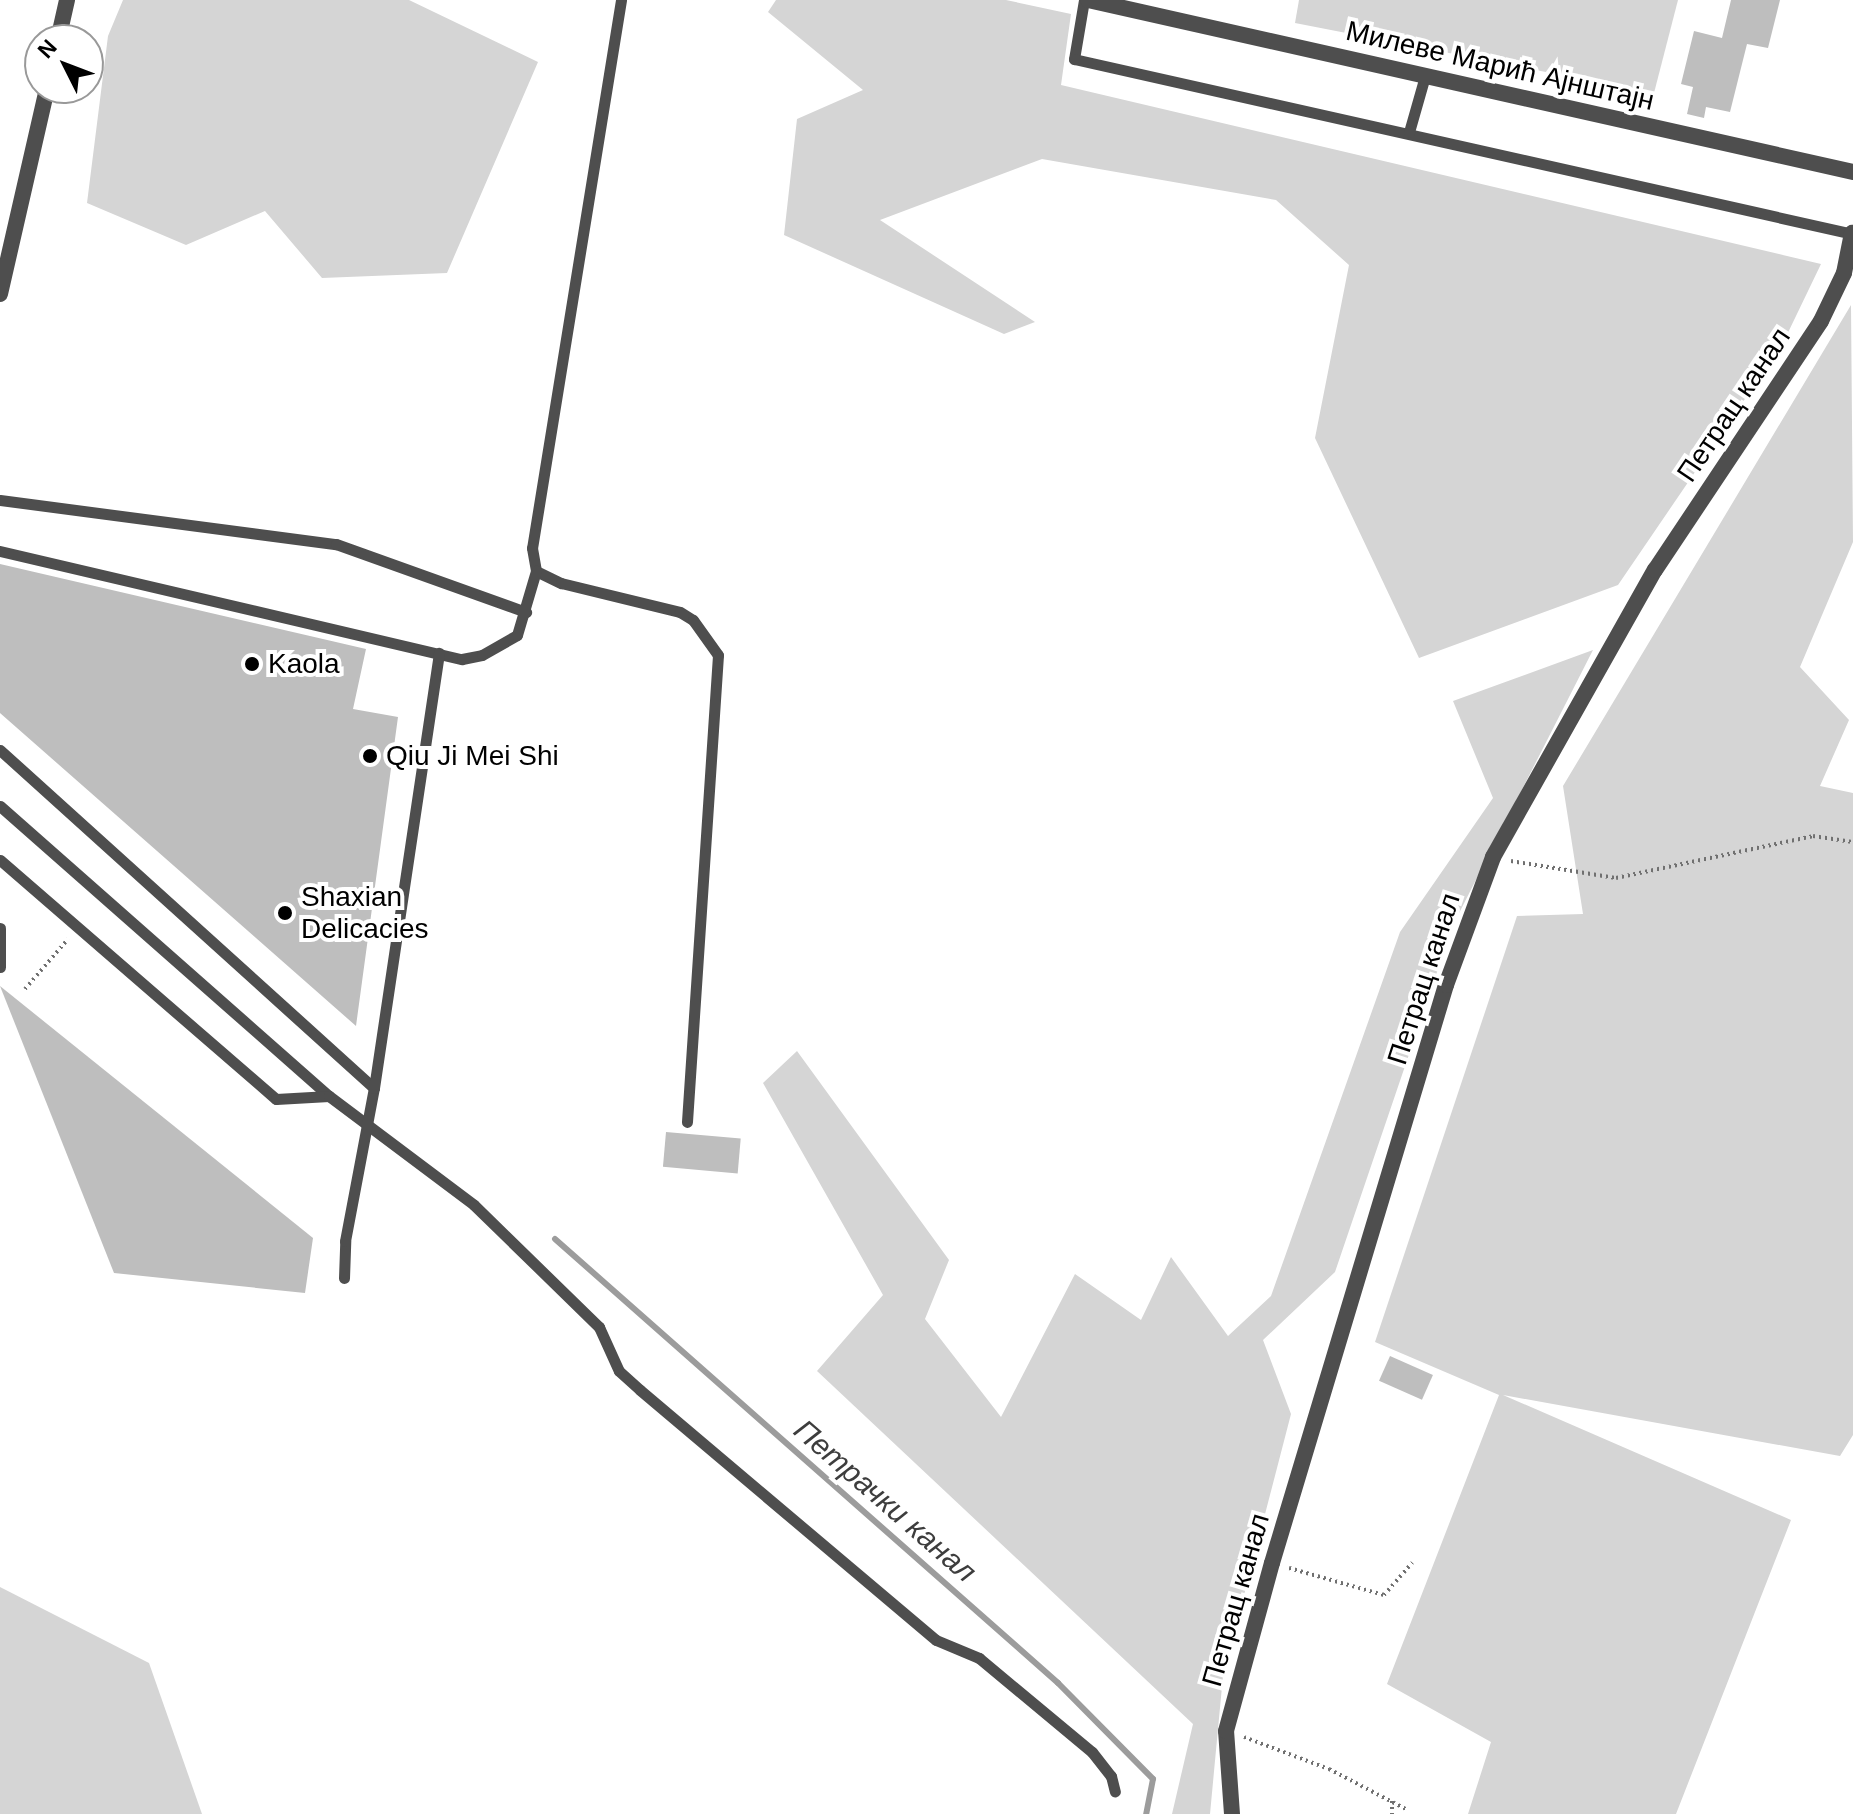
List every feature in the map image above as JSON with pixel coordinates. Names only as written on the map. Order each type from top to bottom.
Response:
[{"type":"street","points":[[62,24],[67,0]]},
{"type":"street","name":"Милеве Марић Ајнштајн","points":[[1086,0],[1853,172]]},
{"type":"street","points":[[0,294],[43,104]]},
{"type":"street","name":"Петрац канал","points":[[1232,1814],[1226,1731],[1272,1563],[1446,985],[1493,857],[1655,570],[1821,321],[1844,273],[1852,234]]},
{"type":"lane","points":[[0,551],[462,659],[482,655],[517,635],[536,571],[534,533],[621,0]]},
{"type":"lane","points":[[1086,0],[1074,59],[1852,234]]},
{"type":"lane","points":[[1409,132],[1425,76]]},
{"type":"lane","points":[[0,500],[336,544],[526,612]]},
{"type":"lane","points":[[536,571],[561,583],[680,612],[693,620],[718,655],[687,1122]]},
{"type":"lane","points":[[344,1278],[345,1241],[374,1088],[439,653]]},
{"type":"lane","points":[[0,750],[374,1088]]},
{"type":"lane","points":[[0,806],[367,1128],[474,1205],[599,1327],[619,1371],[936,1640],[979,1658],[1092,1752],[1111,1776],[1115,1792]]},
{"type":"lane","points":[[0,860],[276,1099],[329,1096]]},
{"type":"lane","points":[[0,928],[0,967]]},
{"type":"path","points":[[1493,857],[1616,878],[1813,836],[1853,842]]},
{"type":"path","points":[[1272,1563],[1384,1595],[1412,1563]]},
{"type":"path","points":[[1226,1731],[1392,1799],[1406,1809]]},
{"type":"path","points":[[1392,1799],[1392,1814]]},
{"type":"shaded area","points":[[123,0],[409,0],[538,62],[447,273],[322,278],[265,211],[186,245],[87,203],[99,104],[104,104],[108,36]]},
{"type":"shaded area","points":[[776,0],[1006,0],[1071,14],[1061,85],[1821,264],[1783,343],[1618,585],[1419,658],[1315,438],[1349,265],[1276,200],[1042,159],[880,220],[1035,322],[1004,334],[784,235],[797,119],[863,90],[768,12]]},
{"type":"shaded area","points":[[1299,0],[1678,0],[1654,93],[1295,23]]},
{"type":"shaded area","points":[[1851,305],[1853,542],[1800,667],[1849,720],[1820,786],[1853,793],[1853,1435],[1840,1456],[1503,1395],[1791,1520],[1676,1814],[1468,1814],[1491,1742],[1387,1684],[1499,1395],[1375,1342],[1517,916],[1583,914],[1563,786]]},
{"type":"shaded area","points":[[1593,650],[1453,925],[1335,1272],[1263,1340],[1291,1414],[1223,1676],[1210,1814],[1172,1814],[1193,1724],[817,1371],[883,1295],[763,1083],[797,1051],[949,1260],[925,1319],[1001,1417],[1075,1274],[1141,1320],[1171,1257],[1228,1336],[1271,1296],[1400,932],[1493,798],[1453,701]]},
{"type":"shaded area","points":[[0,1587],[149,1663],[202,1814],[0,1814]]},
{"type":"building","points":[[1731,0],[1780,0],[1768,48],[1747,44],[1730,112],[1706,107],[1704,118],[1687,114],[1693,87],[1681,84],[1694,31],[1722,38]]},
{"type":"building","points":[[0,564],[366,649],[353,709],[398,717],[356,1026],[0,713]]},
{"type":"building","points":[[0,986],[313,1238],[305,1293],[114,1273]]},
{"type":"building","points":[[666,1132],[741,1139],[738,1173],[663,1167]]},
{"type":"building","points":[[1390,1356],[1433,1375],[1422,1400],[1379,1381]]},
{"type":"waterway","name":"Петрачки канал","points":[[555,1239],[1058,1683],[1153,1779],[1146,1814]]},
{"type":"place","name":"Kaola","points":[[252,664]]},
{"type":"place","name":"Qiu Ji Mei Shi","points":[[370,756]]},
{"type":"place","name":"Shaxian Delicacies","points":[[285,913]]}]
